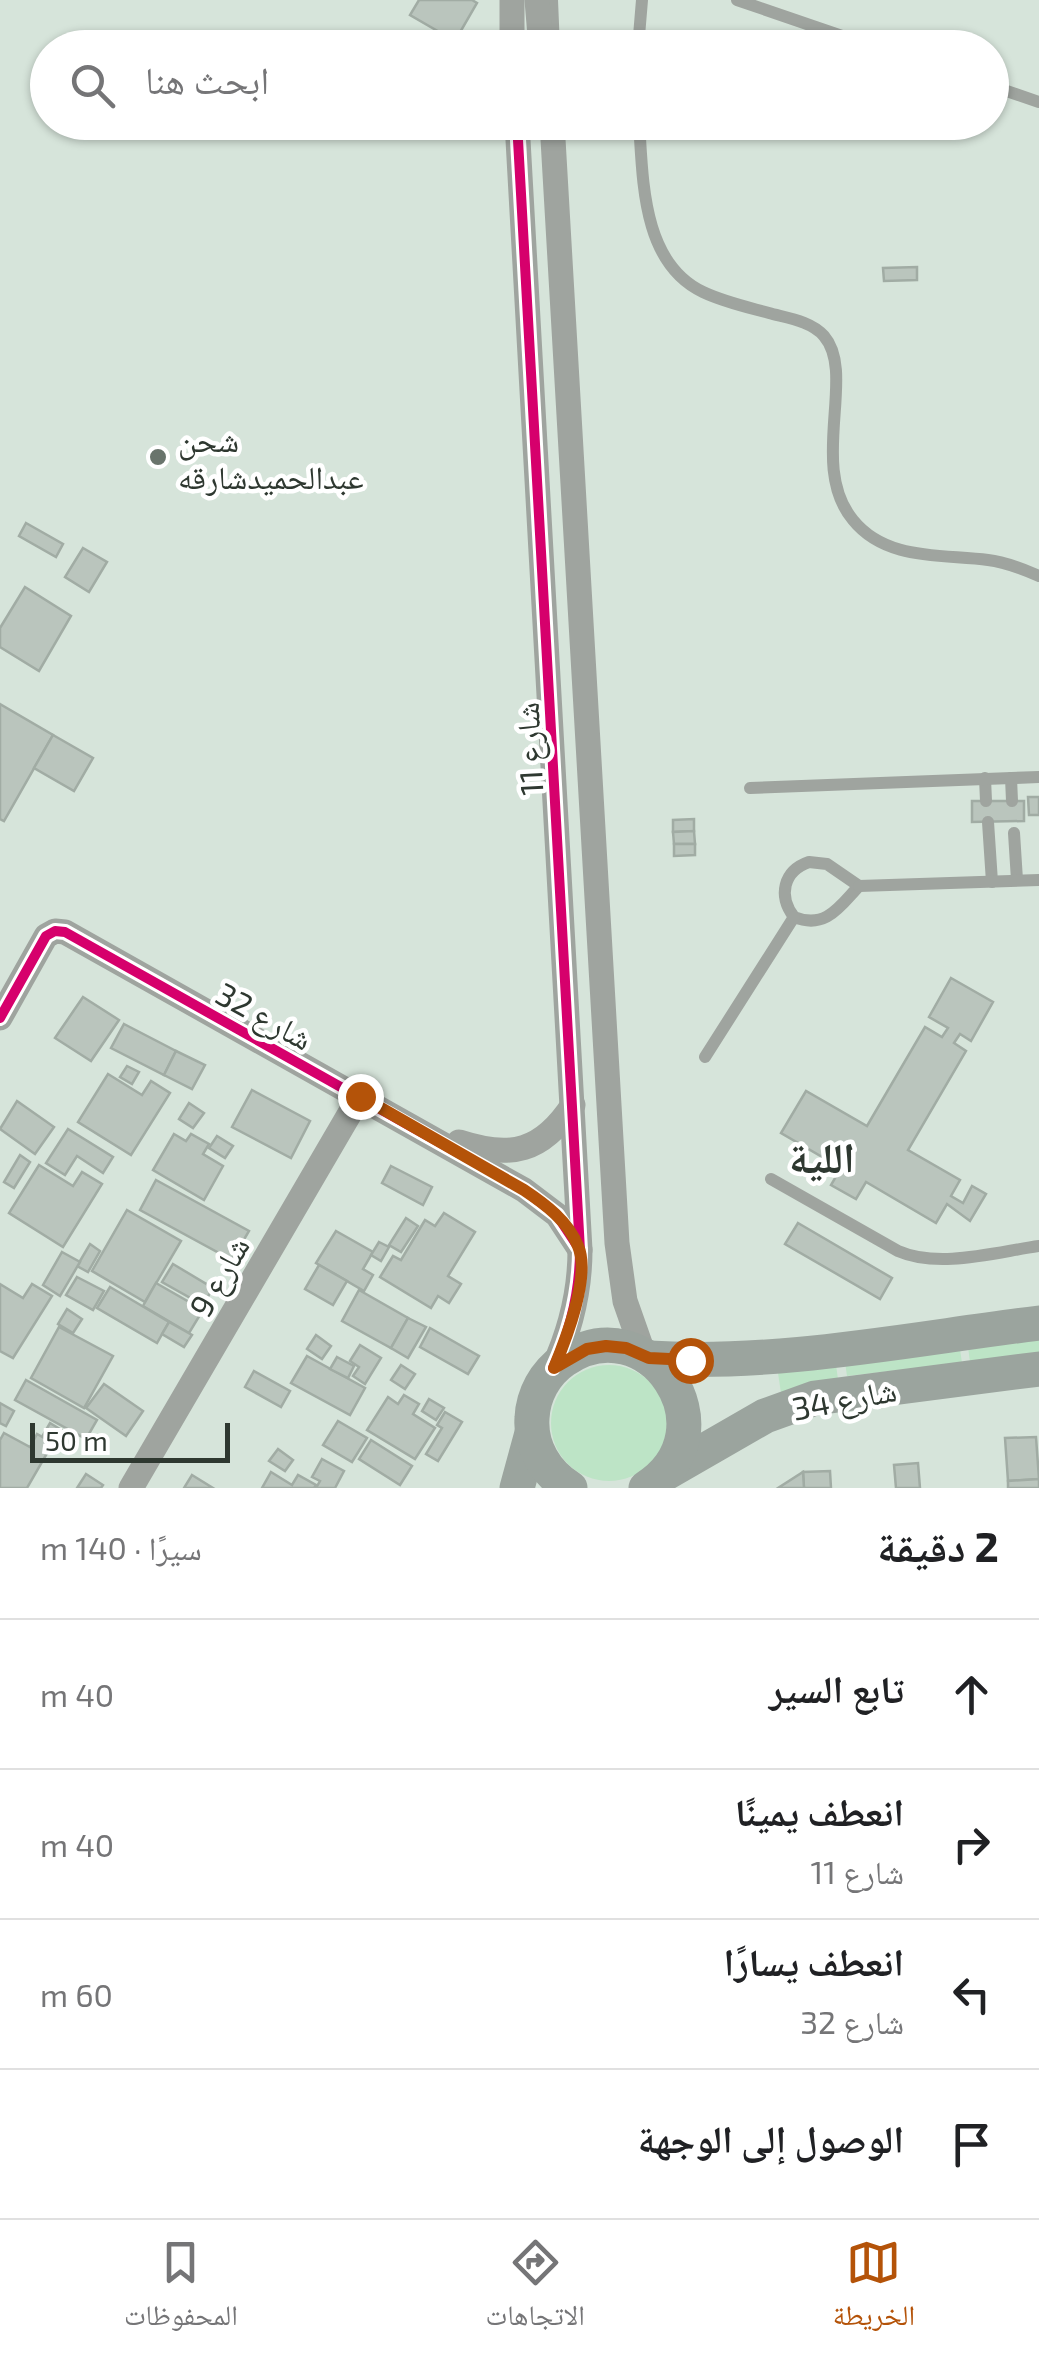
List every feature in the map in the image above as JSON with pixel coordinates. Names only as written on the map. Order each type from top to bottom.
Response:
[{"type":"street","points":[[537,0],[540,30]]},
{"type":"street","name":"شارع 11","points":[[517,140],[580,1250],[574,1310],[554,1368]]},
{"type":"street","name":"شارع 11","points":[[553,140],[618,1244],[626,1300],[646,1356]]},
{"type":"street","name":"شارع 32","points":[[0,1018],[46,936],[54,931],[65,932],[421,1130],[542,1202],[570,1232],[580,1250]]},
{"type":"street","name":"شارع 9","points":[[131,1488],[360,1096]]},
{"type":"street","name":"شارع 32","points":[[421,1130],[478,1148],[512,1152],[550,1133],[573,1105]]},
{"type":"street","name":"شارع 34","points":[[554,1368],[587,1349],[606,1346],[646,1356],[690,1360],[774,1356],[1039,1323]]},
{"type":"street","points":[[646,1356],[664,1370],[682,1402],[682,1440],[655,1480]]},
{"type":"street","points":[[516,1488],[532,1433],[536,1398],[554,1368]]},
{"type":"street","name":"شارع 34","points":[[655,1480],[765,1416],[815,1398],[1039,1370]]},
{"type":"street","points":[[532,1433],[546,1468],[570,1488]]},
{"type":"lane","points":[[552,0],[553,30]]},
{"type":"lane","points":[[640,30],[642,0]]},
{"type":"lane","points":[[737,0],[824,30]]},
{"type":"lane","points":[[1009,92],[1039,102]]},
{"type":"lane","points":[[641,140],[654,235],[671,268],[700,291],[806,324],[830,345],[836,366],[832,473],[842,506],[852,520],[864,532],[894,548],[992,560],[1039,576]]},
{"type":"lane","points":[[750,788],[1039,776]]},
{"type":"lane","points":[[985,778],[986,802]]},
{"type":"lane","points":[[1010,778],[1012,802]]},
{"type":"lane","points":[[988,822],[992,882]]},
{"type":"lane","points":[[1014,833],[1016,880]]},
{"type":"lane","points":[[860,886],[829,917],[812,921],[794,916],[784,889],[792,871],[809,862],[827,864],[860,886],[1039,880]]},
{"type":"lane","points":[[705,1057],[794,916]]},
{"type":"lane","points":[[772,1179],[907,1256],[927,1260],[1039,1246]]},
{"type":"green space","points":[[1039,1339],[1039,1353],[970,1362],[968,1347]]},
{"type":"green space","points":[[960,1349],[962,1363],[847,1376],[845,1362]]},
{"type":"green space","points":[[609,1365],[631,1369],[650,1382],[663,1401],[667,1423],[663,1445],[650,1464],[631,1477],[609,1481],[587,1477],[568,1464],[555,1445],[551,1423],[555,1401],[568,1382],[587,1369]]},
{"type":"green space","points":[[836,1365],[838,1379],[781,1393],[778,1373]]},
{"type":"building","points":[[419,0],[477,3],[461,30],[436,30],[410,15]]},
{"type":"building","points":[[917,267],[917,280],[884,281],[883,268]]},
{"type":"building","points":[[26,523],[63,544],[56,557],[19,536]]},
{"type":"building","points":[[83,548],[107,562],[89,592],[65,577]]},
{"type":"building","points":[[25,587],[71,616],[39,671],[0,647],[0,628]]},
{"type":"building","points":[[0,704],[53,735],[4,821],[0,819]]},
{"type":"building","points":[[53,735],[93,758],[74,791],[34,768]]},
{"type":"building","points":[[1028,797],[1039,797],[1039,815],[1029,815]]},
{"type":"building","points":[[972,801],[1024,801],[1024,821],[972,822]]},
{"type":"building","points":[[694,819],[694,831],[673,832],[673,820]]},
{"type":"building","points":[[694,831],[695,844],[674,844],[673,832]]},
{"type":"building","points":[[674,844],[695,844],[695,855],[674,856]]},
{"type":"building","points":[[951,978],[993,1002],[971,1041],[960,1034],[954,1043],[966,1051],[908,1150],[960,1180],[951,1196],[963,1203],[972,1186],[986,1194],[970,1221],[947,1204],[936,1223],[866,1182],[856,1199],[831,1185],[841,1168],[781,1133],[806,1091],[867,1126],[925,1027],[942,1037],[948,1028],[929,1017]]},
{"type":"building","points":[[83,997],[119,1020],[91,1061],[55,1038]]},
{"type":"building","points":[[124,1024],[176,1051],[164,1075],[111,1048]]},
{"type":"building","points":[[176,1051],[205,1065],[192,1089],[164,1075]]},
{"type":"building","points":[[127,1066],[139,1072],[132,1084],[120,1077]]},
{"type":"building","points":[[108,1074],[142,1095],[151,1081],[170,1093],[131,1155],[78,1122]]},
{"type":"building","points":[[252,1090],[310,1121],[291,1158],[232,1127]]},
{"type":"building","points":[[17,1101],[54,1127],[35,1154],[0,1129]]},
{"type":"building","points":[[189,1103],[204,1113],[193,1128],[179,1119]]},
{"type":"building","points":[[68,1129],[113,1157],[103,1173],[77,1156],[65,1175],[46,1163]]},
{"type":"building","points":[[174,1134],[186,1141],[191,1134],[209,1144],[203,1154],[223,1166],[204,1200],[153,1170]]},
{"type":"building","points":[[217,1136],[233,1146],[225,1158],[209,1148]]},
{"type":"building","points":[[20,1155],[30,1162],[14,1188],[4,1182]]},
{"type":"building","points":[[39,1165],[73,1186],[82,1172],[102,1184],[63,1247],[9,1213]]},
{"type":"building","points":[[391,1166],[432,1187],[423,1205],[382,1183]]},
{"type":"building","points":[[156,1180],[249,1231],[232,1260],[140,1210]]},
{"type":"building","points":[[127,1210],[181,1241],[145,1302],[92,1271]]},
{"type":"building","points":[[444,1213],[475,1232],[448,1276],[461,1284],[449,1303],[438,1296],[431,1308],[380,1277],[393,1256],[401,1260],[425,1220],[435,1226]]},
{"type":"building","points":[[406,1218],[418,1226],[401,1252],[389,1245]]},
{"type":"building","points":[[798,1223],[892,1278],[880,1299],[785,1244]]},
{"type":"building","points":[[336,1231],[373,1252],[363,1269],[373,1275],[364,1291],[316,1263]]},
{"type":"building","points":[[379,1242],[389,1247],[381,1261],[371,1255]]},
{"type":"building","points":[[90,1244],[100,1251],[88,1272],[77,1266]]},
{"type":"building","points":[[62,1252],[80,1262],[60,1296],[43,1285]]},
{"type":"building","points":[[173,1264],[213,1288],[203,1305],[162,1282]]},
{"type":"building","points":[[319,1265],[347,1281],[333,1305],[305,1289]]},
{"type":"building","points":[[77,1277],[104,1291],[93,1310],[66,1295]]},
{"type":"building","points":[[156,1283],[203,1310],[189,1333],[143,1306]]},
{"type":"building","points":[[0,1284],[23,1298],[32,1284],[52,1296],[13,1358],[0,1351]]},
{"type":"building","points":[[110,1287],[169,1322],[157,1343],[97,1308]]},
{"type":"building","points":[[359,1290],[408,1318],[391,1348],[342,1321]]},
{"type":"building","points":[[67,1309],[82,1319],[73,1333],[58,1324]]},
{"type":"building","points":[[408,1318],[426,1327],[408,1358],[391,1348]]},
{"type":"building","points":[[169,1322],[192,1335],[184,1347],[162,1334]]},
{"type":"building","points":[[59,1327],[113,1356],[84,1408],[31,1378]]},
{"type":"building","points":[[430,1328],[479,1356],[468,1374],[420,1347]]},
{"type":"building","points":[[316,1335],[331,1346],[322,1359],[307,1349]]},
{"type":"building","points":[[360,1345],[381,1358],[365,1384],[353,1376],[359,1367],[350,1361]]},
{"type":"building","points":[[307,1356],[365,1388],[350,1415],[291,1383]]},
{"type":"building","points":[[337,1357],[354,1366],[348,1378],[330,1369]]},
{"type":"building","points":[[401,1365],[415,1374],[405,1389],[391,1380]]},
{"type":"building","points":[[254,1371],[290,1391],[281,1407],[245,1387]]},
{"type":"building","points":[[26,1380],[97,1420],[86,1439],[15,1400]]},
{"type":"building","points":[[104,1384],[143,1411],[126,1436],[86,1408]]},
{"type":"building","points":[[404,1395],[419,1404],[413,1414],[435,1428],[415,1459],[367,1430],[388,1397],[398,1404]]},
{"type":"building","points":[[429,1399],[444,1408],[436,1420],[422,1411]]},
{"type":"building","points":[[0,1403],[14,1411],[6,1426],[0,1423]]},
{"type":"building","points":[[445,1412],[462,1422],[438,1461],[426,1454],[442,1428],[437,1425]]},
{"type":"building","points":[[338,1421],[367,1438],[352,1462],[323,1445]]},
{"type":"building","points":[[50,1423],[63,1431],[56,1443],[43,1435]]},
{"type":"building","points":[[4,1433],[30,1447],[37,1434],[53,1443],[27,1488],[0,1488],[0,1440]]},
{"type":"building","points":[[1036,1437],[1039,1479],[1008,1481],[1005,1438]]},
{"type":"building","points":[[371,1440],[412,1466],[400,1485],[359,1459]]},
{"type":"building","points":[[278,1449],[293,1460],[285,1471],[269,1461]]},
{"type":"building","points":[[322,1459],[344,1471],[335,1488],[316,1488],[320,1481],[312,1477]]},
{"type":"building","points":[[918,1463],[920,1488],[896,1488],[894,1465]]},
{"type":"building","points":[[830,1471],[831,1488],[804,1488],[803,1472]]},
{"type":"building","points":[[271,1472],[292,1485],[298,1475],[316,1485],[262,1488]]},
{"type":"building","points":[[803,1472],[804,1488],[778,1488]]},
{"type":"building","points":[[86,1474],[103,1485],[101,1488],[77,1488]]},
{"type":"building","points":[[192,1475],[213,1488],[184,1488]]},
{"type":"building","points":[[1039,1479],[1039,1488],[1008,1488],[1008,1481]]},
{"type":"cycle path","points":[[518,140],[580,1250],[573,1310],[553,1368]]},
{"type":"cycle path","points":[[0,1018],[46,936],[55,931],[65,932],[524,1190],[557,1215],[580,1250]]},
{"type":"place","name":"شحن عبدالحميدشارقه","points":[[158,457]]},
{"type":"district","name":"اللية","points":[[822,1156]]},
{"type":"route","points":[[360,1096],[524,1190],[557,1215],[570,1232],[580,1250],[580,1274],[572,1322],[554,1368],[570,1356],[606,1346],[626,1348],[649,1358],[690,1360]]}]
